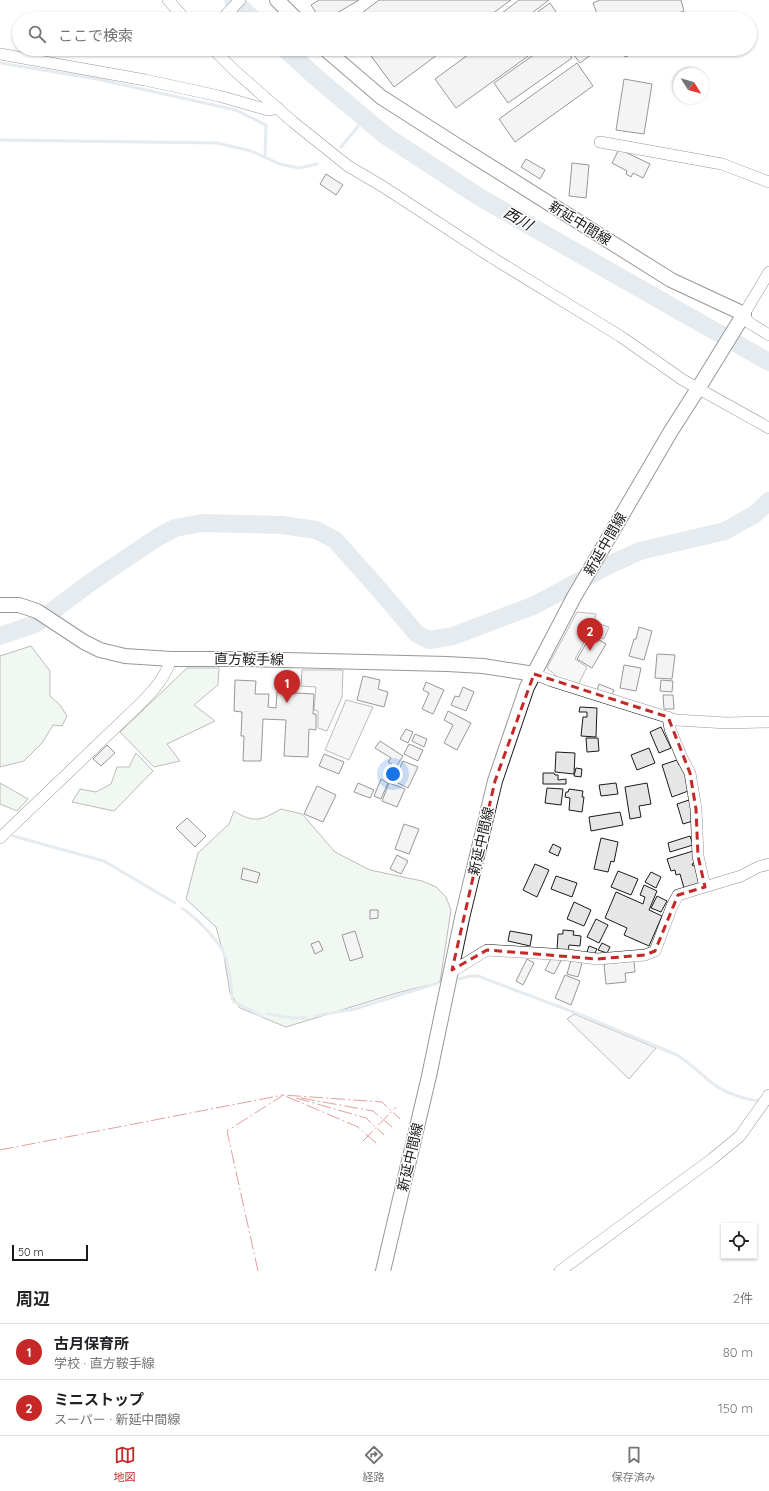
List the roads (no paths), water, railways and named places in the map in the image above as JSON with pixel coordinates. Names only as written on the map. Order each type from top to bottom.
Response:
[{"type":"main road","points":[[277,0],[289,12]]},
{"type":"main road","name":"新延中間線","points":[[333,56],[381,97],[671,280],[744,314],[700,387],[671,431],[574,597],[527,688],[495,781],[426,1090],[383,1271]]},
{"type":"main road","name":"直方鞍手線","points":[[0,605],[19,605],[37,611],[80,640],[100,650],[125,656],[171,659],[246,659],[483,666],[534,674]]},
{"type":"street","points":[[168,0],[179,12]]},
{"type":"street","points":[[229,12],[240,0]]},
{"type":"street","points":[[0,54],[138,79],[218,96],[268,110],[278,108]]},
{"type":"street","points":[[220,56],[293,122],[348,166],[382,186],[490,257],[769,428]]},
{"type":"street","points":[[600,142],[722,164],[769,182]]},
{"type":"street","points":[[769,272],[744,314],[748,322],[769,335]]},
{"type":"street","points":[[0,838],[140,704],[159,684],[168,670],[171,659]]},
{"type":"street","points":[[534,674],[676,720],[727,723],[769,722]]},
{"type":"street","points":[[668,717],[673,736],[682,758],[690,772],[696,809],[698,856],[705,887]]},
{"type":"street","points":[[452,970],[487,950],[567,955],[597,959],[645,955],[655,951],[672,906],[678,895],[741,876],[758,867],[769,864]]},
{"type":"street","points":[[560,1271],[712,1159],[740,1136],[769,1097]]},
{"type":"waterway","name":"西川","points":[[233,0],[246,12]]},
{"type":"waterway","name":"西川","points":[[293,56],[386,136],[481,198],[769,362]]},
{"type":"waterway","points":[[0,63],[97,79],[236,110],[266,125],[265,157]]},
{"type":"waterway","points":[[341,147],[365,118]]},
{"type":"waterway","points":[[0,140],[217,143],[251,151],[280,164],[299,168],[317,164]]},
{"type":"waterway","points":[[0,636],[35,624],[91,582],[158,537],[175,528],[202,523],[282,525],[316,530],[335,540],[417,634],[429,640],[453,636],[535,605],[609,565],[640,551],[725,531],[755,514],[769,501]]},
{"type":"waterway","points":[[13,836],[104,861],[175,903]]},
{"type":"waterway","points":[[182,908],[206,930],[222,950],[228,965],[232,999],[234,1002],[262,1016]]},
{"type":"waterway","points":[[459,979],[478,976],[576,1013],[677,1055],[717,1087],[729,1093],[762,1101]]},
{"type":"waterway","points":[[314,1016],[355,1009],[438,983]]},
{"type":"waterway","points":[[268,1014],[292,1018],[307,1018]]},
{"type":"place","name":"ミニストップ","points":[[590,651]]},
{"type":"place","name":"古月保育所","points":[[287,703]]}]
